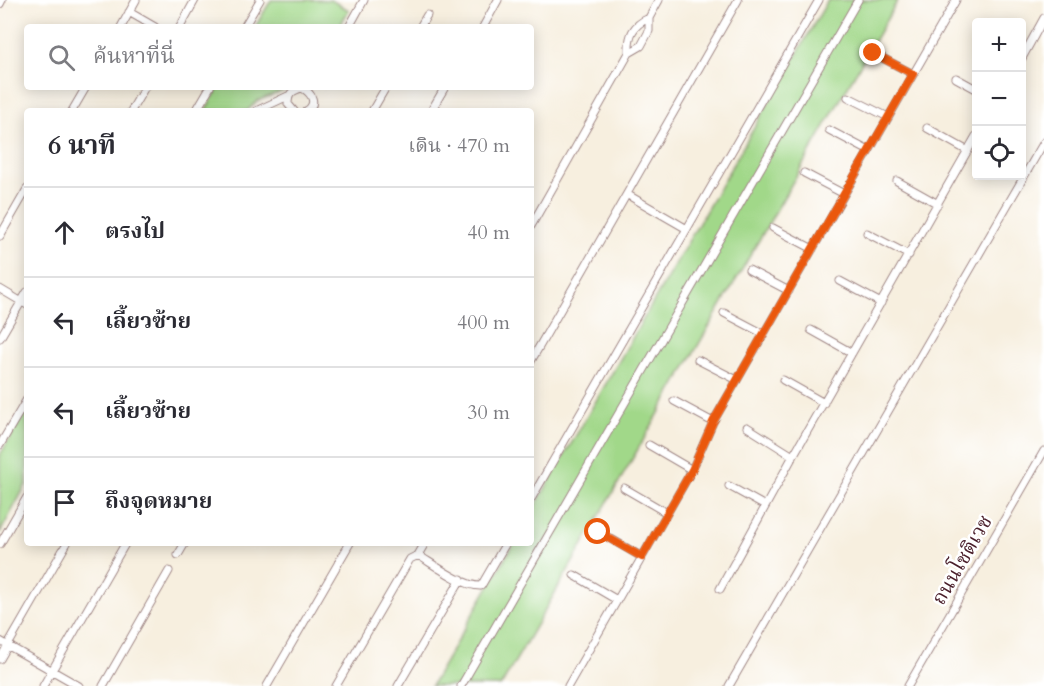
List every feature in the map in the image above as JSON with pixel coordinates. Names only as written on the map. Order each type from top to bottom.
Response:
[{"type":"street","points":[[122,24],[136,0]]},
{"type":"street","points":[[182,24],[195,0]]},
{"type":"street","points":[[246,24],[260,0]]},
{"type":"street","points":[[351,24],[364,0]]},
{"type":"street","points":[[485,24],[498,0]]},
{"type":"street","points":[[629,52],[641,46],[649,31],[649,18],[659,0]]},
{"type":"street","points":[[534,356],[738,0]]},
{"type":"street","points":[[534,494],[819,0]]},
{"type":"street","points":[[461,686],[858,0]]},
{"type":"street","points":[[567,686],[692,470],[713,422],[956,0]]},
{"type":"street","points":[[129,12],[150,24]]},
{"type":"street","points":[[422,24],[427,15]]},
{"type":"street","points":[[534,221],[629,52],[628,39],[636,24],[649,18]]},
{"type":"street","points":[[1026,46],[1044,18]]},
{"type":"street","points":[[873,53],[913,74]]},
{"type":"street","points":[[956,78],[972,87]]},
{"type":"street","points":[[74,108],[84,90]]},
{"type":"street","points":[[133,108],[143,90]]},
{"type":"street","points":[[198,108],[208,90]]},
{"type":"street","points":[[262,108],[288,96],[292,90]]},
{"type":"street","points":[[310,108],[313,103],[311,90]]},
{"type":"street","points":[[374,108],[384,90]]},
{"type":"street","points":[[433,108],[443,90]]},
{"type":"street","points":[[288,96],[288,104],[291,108]]},
{"type":"street","points":[[848,97],[888,117]]},
{"type":"street","points":[[927,128],[968,151]]},
{"type":"street","points":[[829,130],[869,151]]},
{"type":"street","points":[[729,686],[1044,142]]},
{"type":"street","points":[[720,589],[793,456],[972,144]]},
{"type":"street","points":[[804,173],[844,194]]},
{"type":"street","points":[[897,181],[938,204]]},
{"type":"street","points":[[0,236],[24,194]]},
{"type":"street","points":[[628,195],[687,229]]},
{"type":"street","points":[[773,228],[813,249]]},
{"type":"street","points":[[867,232],[909,255]]},
{"type":"street","points":[[749,270],[789,291]]},
{"type":"street","points":[[840,281],[881,303]]},
{"type":"street","points":[[0,290],[24,304],[0,338]]},
{"type":"street","points":[[724,313],[764,334]]},
{"type":"street","points":[[812,330],[852,353]]},
{"type":"street","points":[[698,360],[737,381]]},
{"type":"street","points":[[783,380],[824,403]]},
{"type":"street","points":[[674,401],[713,422]]},
{"type":"street","points":[[0,445],[24,404]]},
{"type":"street","points":[[747,427],[793,456]]},
{"type":"street","points":[[649,445],[692,470]]},
{"type":"street","name":"ถนนโชติเวช","points":[[908,686],[1044,451]]},
{"type":"street","points":[[729,486],[765,506]]},
{"type":"street","points":[[624,488],[667,513]]},
{"type":"street","points":[[0,544],[24,502]]},
{"type":"street","points":[[598,532],[642,557]]},
{"type":"street","points":[[0,659],[65,546]]},
{"type":"street","points":[[43,686],[124,546]]},
{"type":"street","points":[[178,555],[183,546]]},
{"type":"street","points":[[267,686],[348,546]]},
{"type":"street","points":[[336,686],[410,559],[418,555],[423,546]]},
{"type":"street","points":[[418,555],[475,586],[481,586],[504,546]]},
{"type":"street","points":[[103,686],[169,571]]},
{"type":"street","points":[[574,575],[617,600]]},
{"type":"street","points":[[399,686],[461,579]]},
{"type":"street","points":[[0,641],[79,686]]},
{"type":"green space","points":[[271,0],[331,0],[349,10],[341,24],[257,24]]},
{"type":"green space","points":[[828,0],[898,0],[501,686],[431,686],[512,546],[534,546],[534,508]]},
{"type":"green space","points":[[217,90],[285,90],[257,101],[250,108],[207,108]]},
{"type":"green space","points":[[24,413],[24,489],[0,533],[0,455]]},
{"type":"route","points":[[598,532],[642,557],[692,470],[713,422],[913,74],[873,53]]}]
